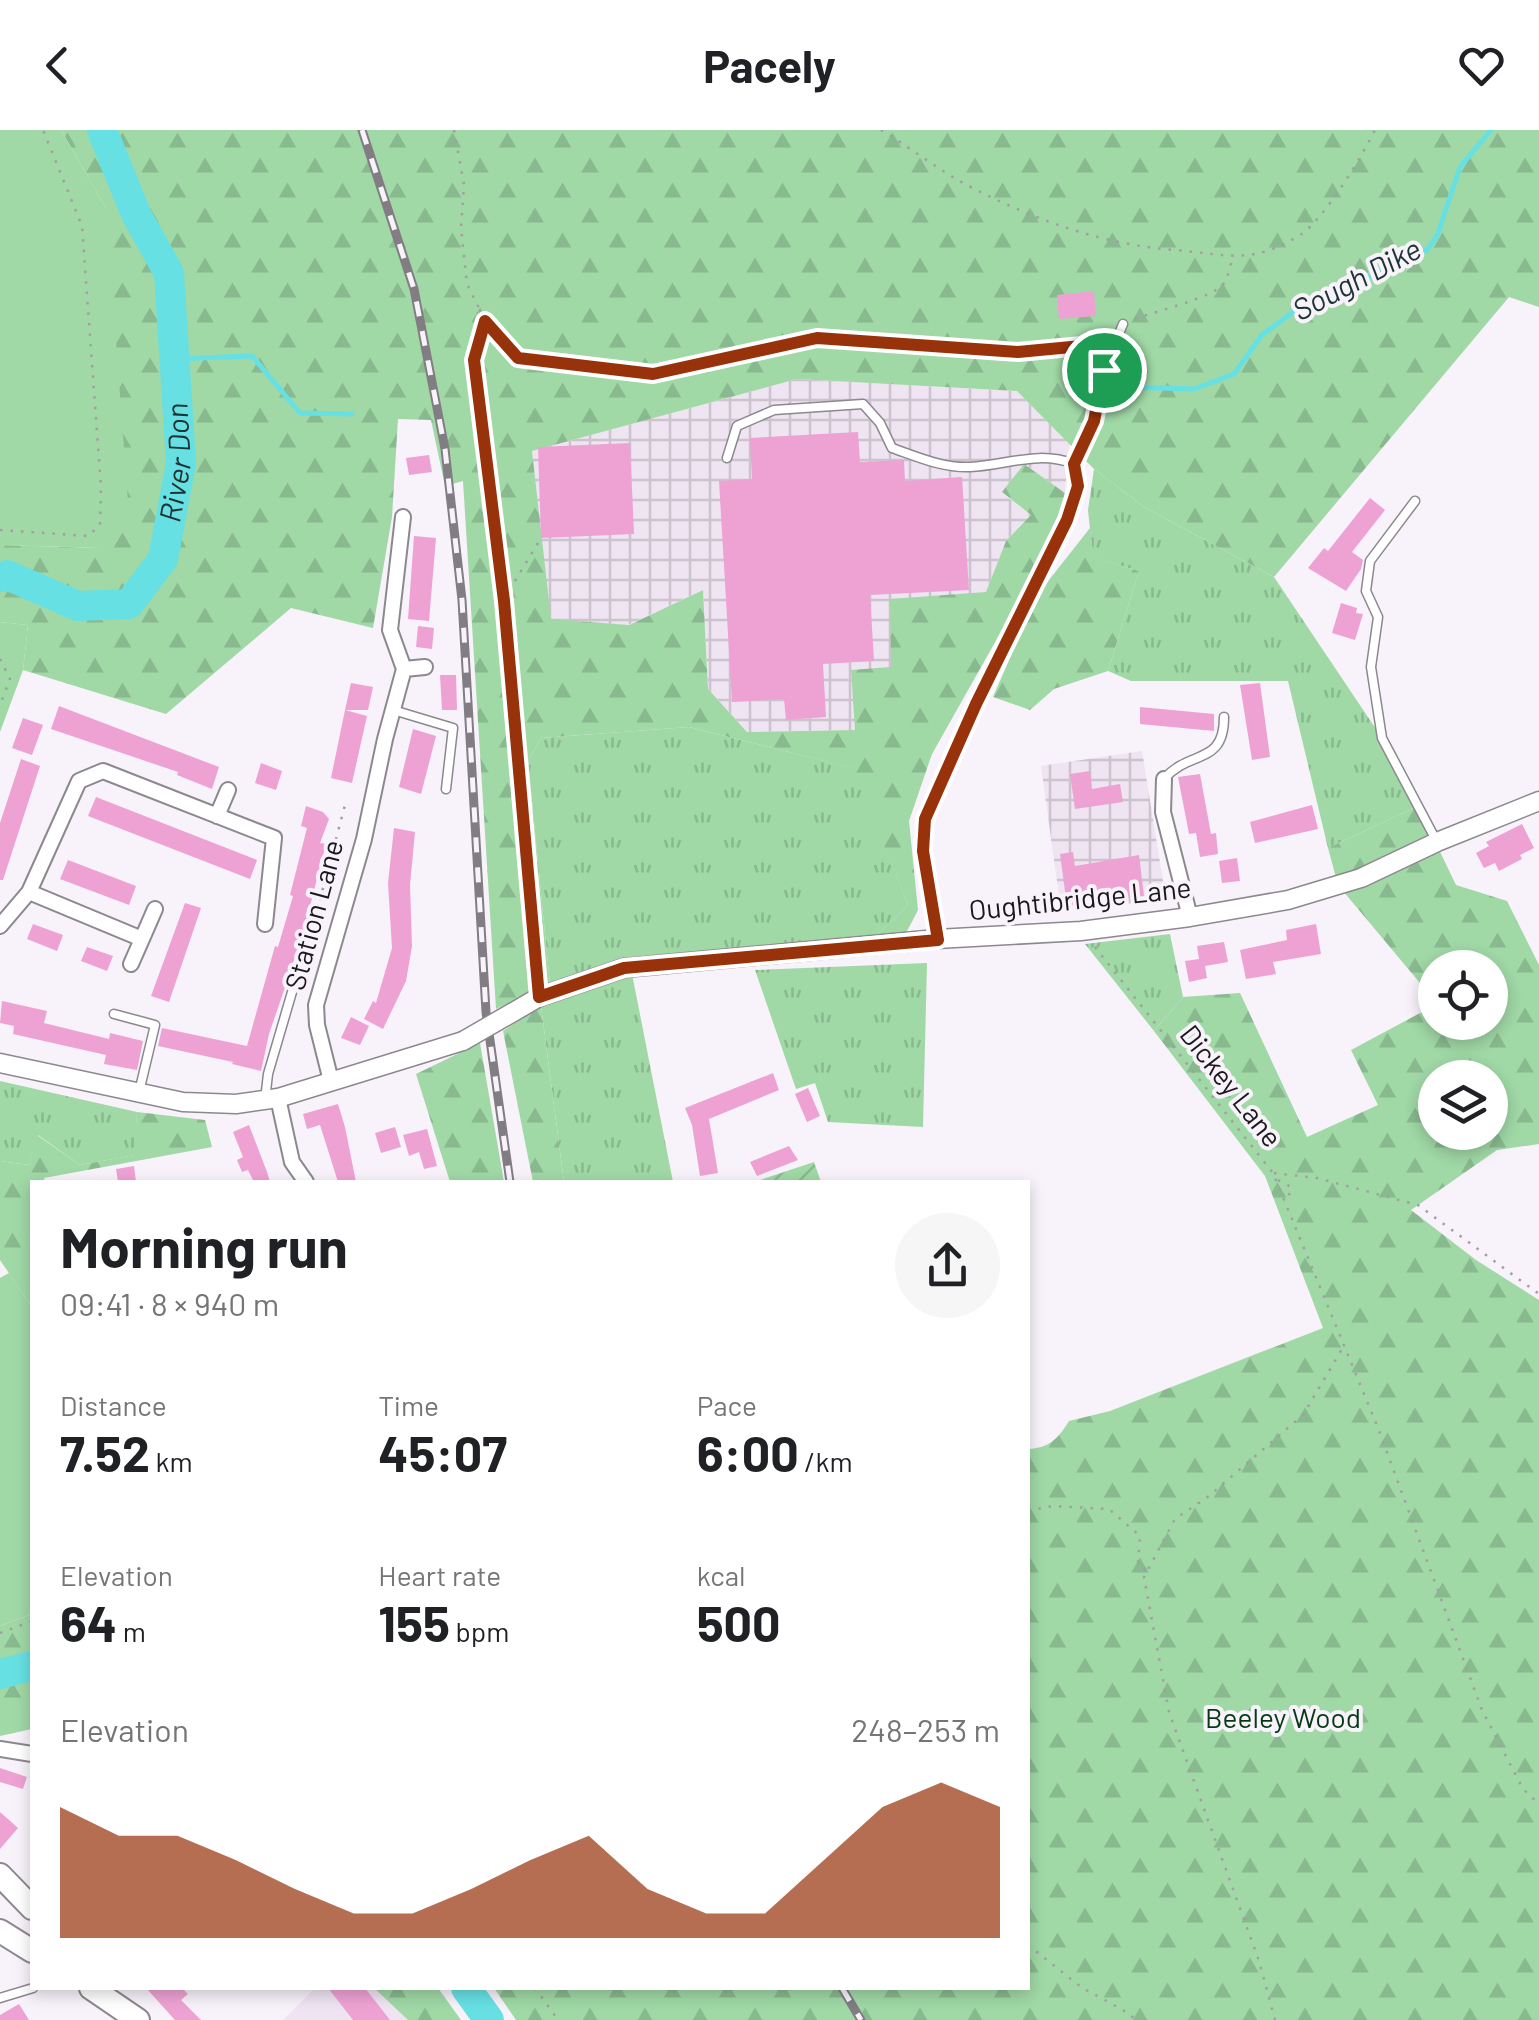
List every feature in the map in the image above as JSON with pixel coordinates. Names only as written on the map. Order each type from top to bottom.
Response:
[{"type":"main road","points":[[0,1875],[30,1906]]},
{"type":"main road","points":[[0,1931],[30,1947]]},
{"type":"main road","points":[[94,1990],[135,2019]]},
{"type":"main road","points":[[114,1990],[135,2019]]},
{"type":"street","points":[[403,517],[390,630],[404,669],[424,667]]},
{"type":"street","name":"Station Lane","points":[[331,1081],[316,1005],[364,839],[404,669]]},
{"type":"street","points":[[0,926],[29,892],[79,781],[103,772],[274,838],[265,924]]},
{"type":"street","points":[[1164,779],[1163,812],[1190,917]]},
{"type":"street","points":[[216,816],[228,790]]},
{"type":"street","name":"Oughtibridge Lane","points":[[331,1081],[462,1041],[539,997],[624,968],[1081,931],[1288,900],[1360,878],[1539,801]]},
{"type":"street","points":[[29,892],[142,940]]},
{"type":"street","points":[[132,964],[155,909]]},
{"type":"street","points":[[0,1063],[183,1102],[236,1104],[271,1099],[331,1081]]},
{"type":"street","points":[[271,1099],[292,1162],[305,1180]]},
{"type":"street","points":[[0,1749],[30,1754]]},
{"type":"lane","points":[[938,940],[923,851],[925,819],[1031,589],[1054,552],[1078,486],[1074,464],[1094,421],[1104,370],[1123,324]]},
{"type":"lane","points":[[727,458],[738,426],[774,410],[863,404],[880,423],[892,448],[942,465],[972,467],[1043,456],[1074,464]]},
{"type":"lane","points":[[1415,501],[1370,561],[1366,591],[1378,617],[1371,667],[1382,738],[1437,842]]},
{"type":"lane","points":[[393,710],[453,728],[446,789]]},
{"type":"lane","points":[[1164,779],[1175,766],[1216,750],[1224,739],[1224,717]]},
{"type":"lane","points":[[271,1099],[268,1074],[304,951]]},
{"type":"lane","points":[[114,1014],[154,1025],[139,1092]]},
{"type":"lane","points":[[0,1998],[30,1989]]},
{"type":"path","points":[[0,530],[88,536],[100,524],[101,488],[82,226],[43,130]]},
{"type":"path","points":[[454,130],[464,185],[461,228],[466,284],[485,321],[518,358],[653,374],[817,338],[1018,352],[1082,346],[1104,370]]},
{"type":"path","points":[[881,130],[964,183],[1043,219],[1149,250],[1233,258],[1267,250],[1303,234],[1356,168],[1375,130]]},
{"type":"path","points":[[1123,324],[1200,299],[1224,284],[1233,258]]},
{"type":"path","points":[[485,321],[474,360],[504,601],[539,997]]},
{"type":"path","points":[[504,601],[542,538]]},
{"type":"path","points":[[0,659],[10,679],[0,705]]},
{"type":"path","points":[[304,951],[345,806]]},
{"type":"path","name":"Dickey Lane","points":[[1081,931],[1273,1172],[1316,1178],[1418,1205],[1539,1294]]},
{"type":"path","points":[[1273,1172],[1378,1428],[1482,1710],[1523,1789],[1539,1804]]},
{"type":"path","points":[[1276,1179],[1291,1188],[1286,1204]]},
{"type":"path","points":[[1275,2020],[1259,1960],[1169,1712],[1144,1577],[1175,1519],[1209,1496],[1303,1415],[1343,1348]]},
{"type":"path","points":[[1030,1511],[1052,1506],[1110,1509],[1140,1536],[1138,1563],[1148,1572]]},
{"type":"path","points":[[0,1632],[30,1622]]},
{"type":"path","points":[[1030,1947],[1081,1987],[1135,2020]]},
{"type":"path","points":[[536,1990],[558,2020]]},
{"type":"shaded area","points":[[797,379],[1017,391],[1069,443],[1065,493],[1024,464],[1002,493],[1031,515],[1006,541],[986,592],[891,668],[855,730],[747,732],[708,689],[703,590],[628,625],[550,620],[532,451]]},
{"type":"shaded area","points":[[1142,751],[1166,900],[1061,910],[1041,766]]},
{"type":"shaded area","points":[[313,1990],[376,1990],[408,2020],[283,2020]]},
{"type":"green space","points":[[0,130],[61,130],[106,208],[129,515],[100,548],[0,545]]},
{"type":"green space","points":[[61,130],[1539,130],[1539,307],[1509,297],[1274,577],[1144,507],[1094,469],[1017,391],[797,379],[532,451],[551,619],[629,625],[703,590],[708,689],[747,732],[855,730],[851,670],[891,667],[890,599],[986,592],[1006,541],[1031,515],[1002,492],[1024,464],[1065,493],[1047,550],[932,754],[909,821],[918,910],[906,933],[874,938],[908,905],[853,768],[689,727],[541,738],[528,761],[550,984],[496,1009],[463,481],[445,486],[431,420],[398,419],[392,517],[373,628],[291,608],[166,714],[23,670],[28,625],[0,622],[0,545],[100,548],[106,208]]},
{"type":"green space","points":[[1094,469],[1144,507],[1274,577],[1382,738],[1418,806],[1328,848],[1288,681],[1131,681],[1108,671],[1139,571],[1093,558],[1088,510]]},
{"type":"green space","points":[[1090,528],[1094,558],[1139,571],[1108,671],[1054,689],[1030,710],[993,697],[1038,594]]},
{"type":"green space","points":[[0,622],[28,625],[23,670],[0,732]]},
{"type":"green space","points":[[689,727],[854,768],[908,905],[874,938],[627,957],[550,984],[528,761],[541,738]]},
{"type":"green space","name":"Beeley Wood","points":[[1418,806],[1456,885],[1507,901],[1539,965],[1539,1144],[1508,1148],[1508,1060],[1418,1060],[1418,1150],[1497,1150],[1411,1210],[1476,1260],[1539,1300],[1539,2020],[516,2020],[495,1990],[1030,1990],[1030,1449],[1052,1441],[1069,1421],[1110,1411],[1323,1328],[1265,1176],[1154,1031],[1183,997],[1240,993],[1307,1137],[1378,1105],[1351,1050],[1418,1014],[1418,1040],[1508,1040],[1508,950],[1418,950],[1418,981],[1338,885],[1328,848]]},
{"type":"green space","points":[[1170,934],[1183,997],[1154,1031],[1085,944]]},
{"type":"green space","points":[[927,963],[923,1127],[828,1122],[815,1083],[796,1089],[755,970]]},
{"type":"green space","points":[[632,974],[673,1180],[564,1180],[541,1006]]},
{"type":"green space","points":[[541,1006],[564,1180],[533,1180],[503,1031]]},
{"type":"green space","points":[[480,1043],[504,1180],[449,1180],[416,1074]]},
{"type":"green space","points":[[0,1081],[137,1112],[135,1155],[80,1165],[38,1135],[29,1165],[0,1161]]},
{"type":"green space","points":[[137,1112],[205,1120],[212,1147],[30,1180],[30,1304],[0,1260],[0,1161],[29,1165],[37,1135],[80,1165],[134,1155]]},
{"type":"green space","points":[[814,1162],[820,1180],[760,1180]]},
{"type":"green space","points":[[9,1273],[30,1304],[30,1615],[0,1626],[0,1278]]},
{"type":"green space","points":[[30,1615],[30,1729],[0,1736],[0,1626]]},
{"type":"green space","points":[[376,1990],[439,1990],[461,2020],[408,2020]]},
{"type":"building","points":[[1094,291],[1096,316],[1059,319],[1057,295]]},
{"type":"building","points":[[858,432],[860,462],[904,460],[905,481],[962,477],[969,590],[870,595],[874,661],[823,664],[826,717],[786,720],[784,699],[732,702],[719,481],[752,479],[750,438]]},
{"type":"building","points":[[630,443],[634,534],[541,538],[538,447]]},
{"type":"building","points":[[429,455],[432,472],[409,475],[406,458]]},
{"type":"building","points":[[1370,498],[1385,510],[1352,552],[1363,560],[1346,591],[1308,568],[1324,548],[1328,551]]},
{"type":"building","points":[[414,536],[436,538],[429,621],[408,619]]},
{"type":"building","points":[[1341,603],[1363,614],[1355,640],[1332,633]]},
{"type":"building","points":[[418,626],[434,628],[432,649],[416,647]]},
{"type":"building","points":[[440,675],[456,675],[457,710],[442,710]]},
{"type":"building","points":[[351,683],[373,687],[368,710],[345,710]]},
{"type":"building","points":[[1260,683],[1270,757],[1252,760],[1240,685]]},
{"type":"building","points":[[59,706],[219,767],[212,789],[177,775],[178,772],[51,729]]},
{"type":"building","points":[[1140,707],[1214,714],[1214,731],[1140,724]]},
{"type":"building","points":[[345,710],[367,716],[352,783],[331,778]]},
{"type":"building","points":[[23,718],[43,725],[32,755],[12,748]]},
{"type":"building","points":[[413,729],[436,736],[421,794],[399,787]]},
{"type":"building","points":[[21,759],[40,766],[0,880],[0,823]]},
{"type":"building","points":[[261,763],[282,771],[276,790],[255,783]]},
{"type":"building","points":[[1090,771],[1092,789],[1120,784],[1123,802],[1075,809],[1070,774]]},
{"type":"building","points":[[1200,774],[1218,854],[1200,857],[1196,833],[1189,834],[1178,777]]},
{"type":"building","points":[[96,797],[257,860],[250,879],[88,816]]},
{"type":"building","points":[[1312,805],[1318,829],[1255,843],[1250,822]]},
{"type":"building","points":[[306,806],[323,812],[329,819],[320,843],[326,844],[261,1071],[158,1046],[162,1028],[247,1046],[293,896],[290,895],[307,828],[301,826]]},
{"type":"building","points":[[1522,824],[1534,848],[1499,871],[1495,863],[1484,868],[1476,853],[1489,846],[1486,842]]},
{"type":"building","points":[[394,828],[415,832],[410,885],[412,946],[406,981],[383,1029],[364,1019],[373,1001],[376,1003],[392,948],[388,883]]},
{"type":"building","points":[[1073,852],[1075,866],[1139,855],[1144,896],[1067,906],[1060,854]]},
{"type":"building","points":[[1237,858],[1240,881],[1222,883],[1219,861]]},
{"type":"building","points":[[68,860],[136,886],[129,905],[60,879]]},
{"type":"building","points":[[185,903],[201,908],[169,1002],[151,996]]},
{"type":"building","points":[[33,924],[63,935],[57,951],[27,939]]},
{"type":"building","points":[[1316,924],[1321,954],[1273,962],[1276,974],[1246,979],[1240,950],[1287,940],[1286,930]]},
{"type":"building","points":[[1224,942],[1228,962],[1205,966],[1207,978],[1189,982],[1185,961],[1199,959],[1197,946]]},
{"type":"building","points":[[87,947],[113,956],[107,971],[81,961]]},
{"type":"building","points":[[2,1001],[47,1011],[44,1023],[109,1039],[110,1033],[143,1041],[137,1070],[104,1064],[106,1055],[13,1034],[14,1026],[0,1023]]},
{"type":"building","points":[[351,1017],[369,1026],[360,1045],[341,1038]]},
{"type":"building","points":[[773,1073],[779,1090],[709,1119],[718,1173],[700,1176],[692,1125],[685,1108]]},
{"type":"building","points":[[808,1088],[820,1116],[807,1122],[795,1094]]},
{"type":"building","points":[[338,1104],[356,1180],[337,1180],[320,1125],[307,1129],[303,1114]]},
{"type":"building","points":[[249,1125],[269,1180],[253,1180],[248,1170],[242,1172],[237,1160],[243,1157],[233,1132]]},
{"type":"building","points":[[395,1127],[401,1147],[381,1153],[375,1133]]},
{"type":"building","points":[[427,1129],[437,1166],[424,1169],[419,1152],[409,1156],[403,1135]]},
{"type":"building","points":[[789,1146],[798,1160],[757,1176],[750,1162]]},
{"type":"building","points":[[134,1166],[136,1180],[118,1180],[116,1169]]},
{"type":"building","points":[[0,1768],[27,1777],[23,1789],[0,1782]]},
{"type":"building","points":[[0,1812],[18,1828],[0,1849]]},
{"type":"building","points":[[148,1990],[184,1990],[188,1994],[181,2000],[201,2020],[175,2020]]},
{"type":"building","points":[[330,1990],[367,1990],[390,2020],[353,2020]]},
{"type":"building","points":[[19,2004],[29,2020],[0,2020],[0,2015]]},
{"type":"waterway","name":"River Don","points":[[0,577],[7,575],[78,606],[129,604],[163,559],[181,463],[169,273],[136,214],[102,130]]},
{"type":"waterway","name":"Sough Dike","points":[[1123,387],[1194,389],[1234,374],[1262,335],[1293,312],[1427,250],[1437,236],[1460,167],[1491,130]]},
{"type":"waterway","points":[[174,359],[252,356],[300,413],[352,414]]},
{"type":"waterway","name":"River Don","points":[[0,1674],[30,1666]]},
{"type":"waterway","name":"River Don","points":[[467,1990],[489,2020]]},
{"type":"railway","points":[[362,130],[414,289],[445,449],[462,600],[486,1012],[510,1180]]},
{"type":"railway","points":[[843,1990],[861,2020]]},
{"type":"route","points":[[485,321],[518,358],[653,374],[817,338],[1018,352],[1082,346],[1104,370],[1094,421],[1074,464],[1078,486],[1067,520],[976,704],[925,819],[923,851],[938,940],[624,968],[539,997],[504,601],[474,360],[485,321]]}]
